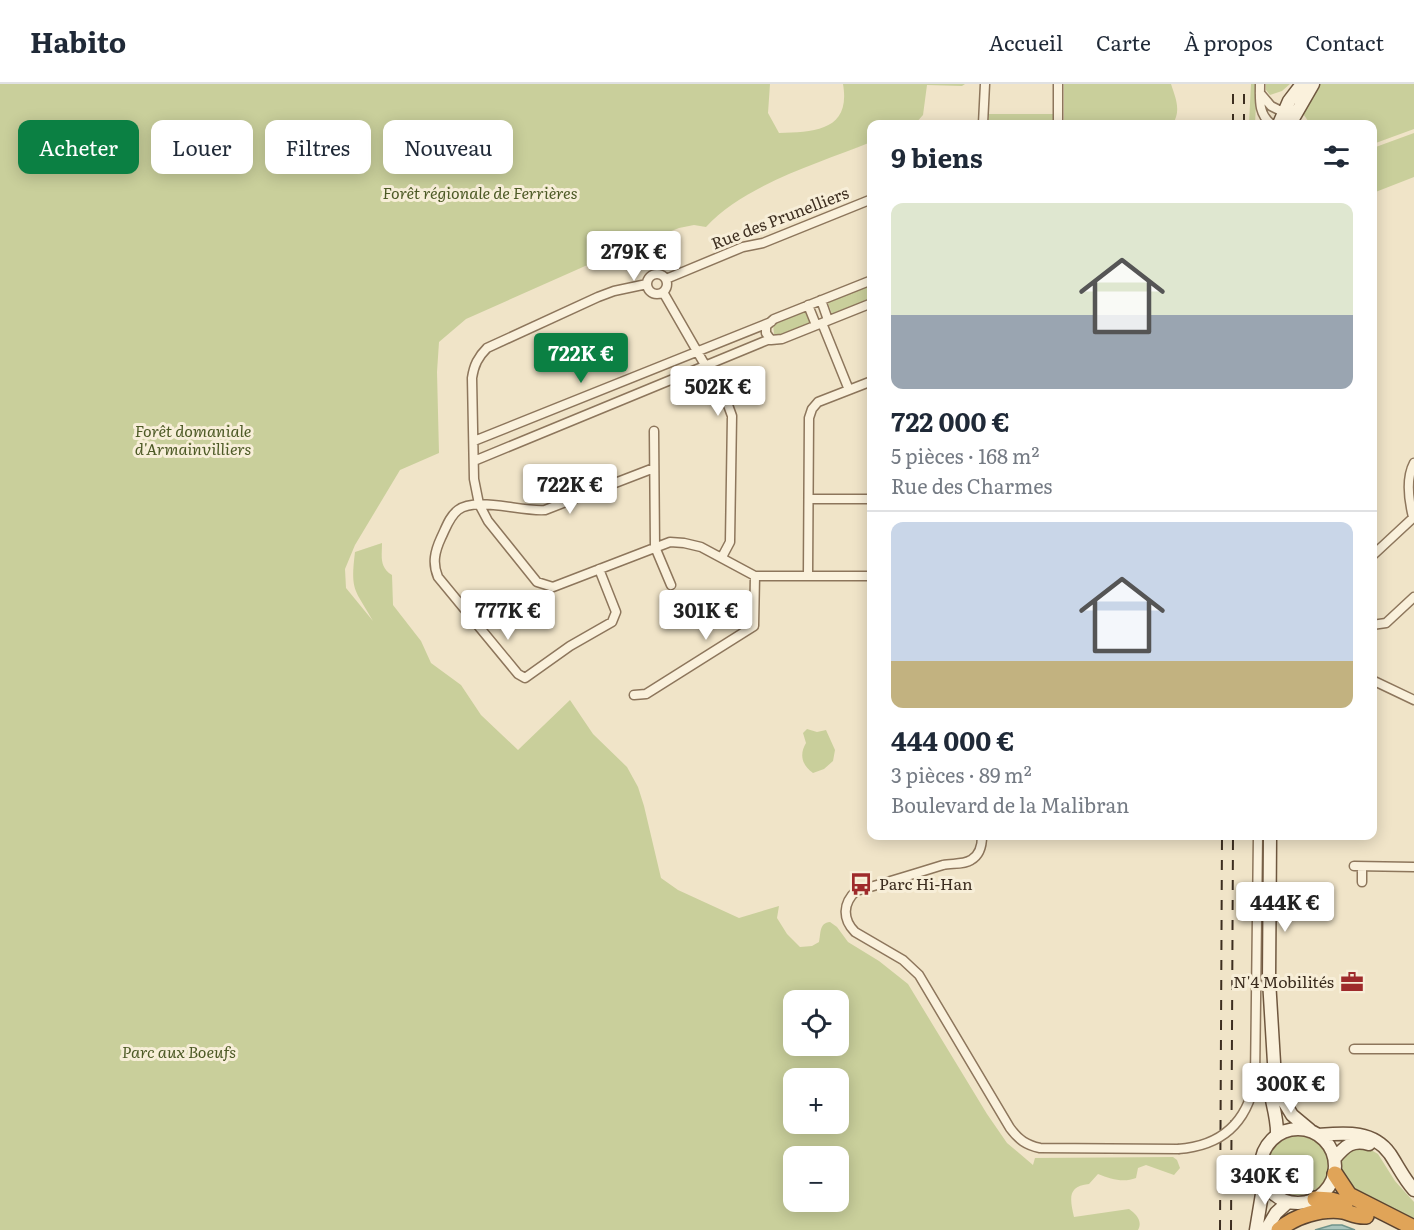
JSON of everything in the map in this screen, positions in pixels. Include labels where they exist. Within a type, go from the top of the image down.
[{"type":"highway","points":[[1335,1166],[1349,1195],[1414,1228]]},
{"type":"highway","points":[[1315,1199],[1337,1201],[1355,1208],[1394,1230]]},
{"type":"highway","points":[[1279,1230],[1292,1221],[1327,1210],[1359,1216],[1366,1215]]},
{"type":"main road","points":[[1284,118],[1302,84]]},
{"type":"main road","points":[[1292,120],[1312,84]]},
{"type":"main road","points":[[1270,840],[1269,980],[1277,1087],[1292,1115],[1329,1145],[1335,1166]]},
{"type":"main road","points":[[1272,1031],[1269,1092],[1277,1135]]},
{"type":"main road","points":[[1256,1230],[1264,1182],[1261,1169],[1262,1156],[1268,1144],[1277,1135],[1296,1128],[1315,1133],[1351,1133],[1374,1140],[1385,1149],[1414,1190]]},
{"type":"main road","points":[[1264,1182],[1272,1192],[1288,1202],[1302,1203],[1315,1199],[1328,1189],[1343,1149],[1352,1143],[1359,1142],[1371,1145],[1386,1158],[1414,1197]]},
{"type":"main road","points":[[1266,1230],[1275,1213],[1288,1202]]},
{"type":"street","points":[[983,120],[985,84]]},
{"type":"street","points":[[1058,84],[1058,120]]},
{"type":"street","points":[[1260,88],[1271,106],[1284,118]]},
{"type":"street","points":[[1260,88],[1260,107],[1267,120]]},
{"type":"street","name":"Rue des Prunelliers","points":[[666,279],[743,247],[763,243],[867,201]]},
{"type":"street","points":[[654,274],[661,274],[666,279],[663,292],[653,293],[649,289],[647,284],[649,278],[654,274]]},
{"type":"street","points":[[474,441],[867,281]]},
{"type":"street","points":[[647,284],[598,297],[487,348],[479,356],[472,378],[474,461],[478,504],[488,521],[537,582],[553,587],[670,542],[701,547],[755,576],[867,576]]},
{"type":"street","points":[[663,292],[698,351],[732,416],[730,542],[722,557]]},
{"type":"street","points":[[820,300],[822,323]]},
{"type":"street","points":[[808,305],[822,323],[849,390]]},
{"type":"street","points":[[474,461],[770,339],[782,339],[867,305]]},
{"type":"street","points":[[770,339],[765,329],[771,322]]},
{"type":"street","points":[[808,576],[809,418],[818,402],[867,383]]},
{"type":"street","points":[[654,431],[655,547],[671,585]]},
{"type":"street","points":[[1377,549],[1414,517],[1409,501],[1411,469],[1414,463]]},
{"type":"street","points":[[600,569],[616,617],[612,622],[570,646],[525,678],[520,677],[438,577],[435,571],[434,554],[450,518],[459,509],[478,504],[534,511],[544,510],[654,468]]},
{"type":"street","points":[[809,499],[867,499]]},
{"type":"street","points":[[634,695],[646,694],[754,626],[755,576]]},
{"type":"street","points":[[1377,624],[1386,623],[1414,597]]},
{"type":"street","points":[[1377,682],[1414,700]]},
{"type":"street","points":[[982,840],[978,854],[971,860],[947,864],[856,891],[849,897],[846,906],[849,926],[855,932],[903,960],[919,975],[1018,1139],[1029,1146],[1040,1148],[1178,1149],[1204,1144],[1228,1131],[1247,1108],[1251,1099],[1255,1080],[1258,840]]},
{"type":"street","points":[[1362,882],[1358,866],[1414,867]]},
{"type":"street","points":[[1367,1037],[1367,1048]]},
{"type":"street","points":[[1354,1049],[1414,1049]]},
{"type":"green space","points":[[0,84],[770,84],[768,113],[779,133],[818,129],[836,119],[842,111],[843,84],[965,84],[962,86],[927,85],[923,115],[919,120],[867,120],[867,144],[761,187],[722,212],[706,227],[694,225],[679,228],[610,255],[466,319],[439,342],[437,372],[439,453],[400,470],[355,545],[345,569],[346,588],[373,621],[355,590],[353,575],[355,552],[382,543],[383,565],[392,575],[393,605],[421,641],[431,663],[461,685],[481,715],[518,750],[570,700],[593,734],[627,767],[638,787],[661,878],[678,890],[739,918],[779,906],[777,918],[787,934],[800,947],[812,946],[819,942],[824,924],[830,922],[837,927],[848,942],[879,961],[908,984],[1007,1143],[1033,1165],[1035,1158],[1173,1157],[1177,1160],[1180,1168],[1174,1175],[1146,1165],[1138,1168],[1136,1178],[1131,1179],[1112,1179],[1098,1174],[1089,1184],[1077,1187],[1072,1194],[1074,1217],[1129,1209],[1136,1215],[1138,1230],[0,1230]]},
{"type":"green space","points":[[1064,84],[1171,84],[1177,104],[1175,120],[1064,120]]},
{"type":"green space","points":[[1251,84],[1257,84],[1255,120],[1249,120]]},
{"type":"green space","points":[[1266,84],[1290,84],[1282,91],[1270,95],[1266,90]]},
{"type":"green space","points":[[1320,84],[1414,84],[1414,129],[1377,143],[1377,120],[1307,120],[1302,112]]},
{"type":"green space","points":[[989,114],[1054,114],[1054,120],[988,120]]},
{"type":"green space","points":[[1414,133],[1414,177],[1377,191],[1377,147]]},
{"type":"green space","points":[[867,286],[867,300],[855,307],[836,312],[833,317],[827,300]]},
{"type":"green space","points":[[804,309],[812,325],[808,324],[786,335],[776,336],[774,334],[773,324],[780,319],[781,321],[804,312]]},
{"type":"green space","points":[[807,729],[817,732],[826,730],[835,750],[833,761],[824,769],[813,773],[806,767],[803,760],[806,743],[803,733]]},
{"type":"green space","points":[[1295,1136],[1314,1140],[1323,1149],[1329,1163],[1327,1175],[1321,1185],[1311,1192],[1300,1195],[1288,1193],[1277,1185],[1269,1171],[1273,1170],[1273,1159],[1269,1157],[1273,1149],[1282,1141]]},
{"type":"green space","points":[[1366,1147],[1378,1154],[1395,1181],[1414,1202],[1414,1221],[1358,1197],[1341,1175],[1342,1159],[1347,1151]]},
{"type":"water","points":[[1332,1225],[1342,1225],[1355,1230],[1315,1230]]},
{"type":"railway","points":[[1233,84],[1233,120]]},
{"type":"railway","points":[[1244,84],[1244,120]]},
{"type":"railway","points":[[1220,1230],[1222,840]]},
{"type":"railway","points":[[1231,1230],[1233,840]]},
{"type":"place","name":"Parc Hi-Han","points":[[861,884]]},
{"type":"place","name":"N'4 Mobilités","points":[[1352,982]]},
{"type":"park label","name":"Forêt régionale de Ferrières","points":[[480,193]]},
{"type":"park label","name":"Forêt domaniale d'Armainvilliers","points":[[193,440]]},
{"type":"park label","name":"Parc aux Boeufs","points":[[179,1052]]}]
